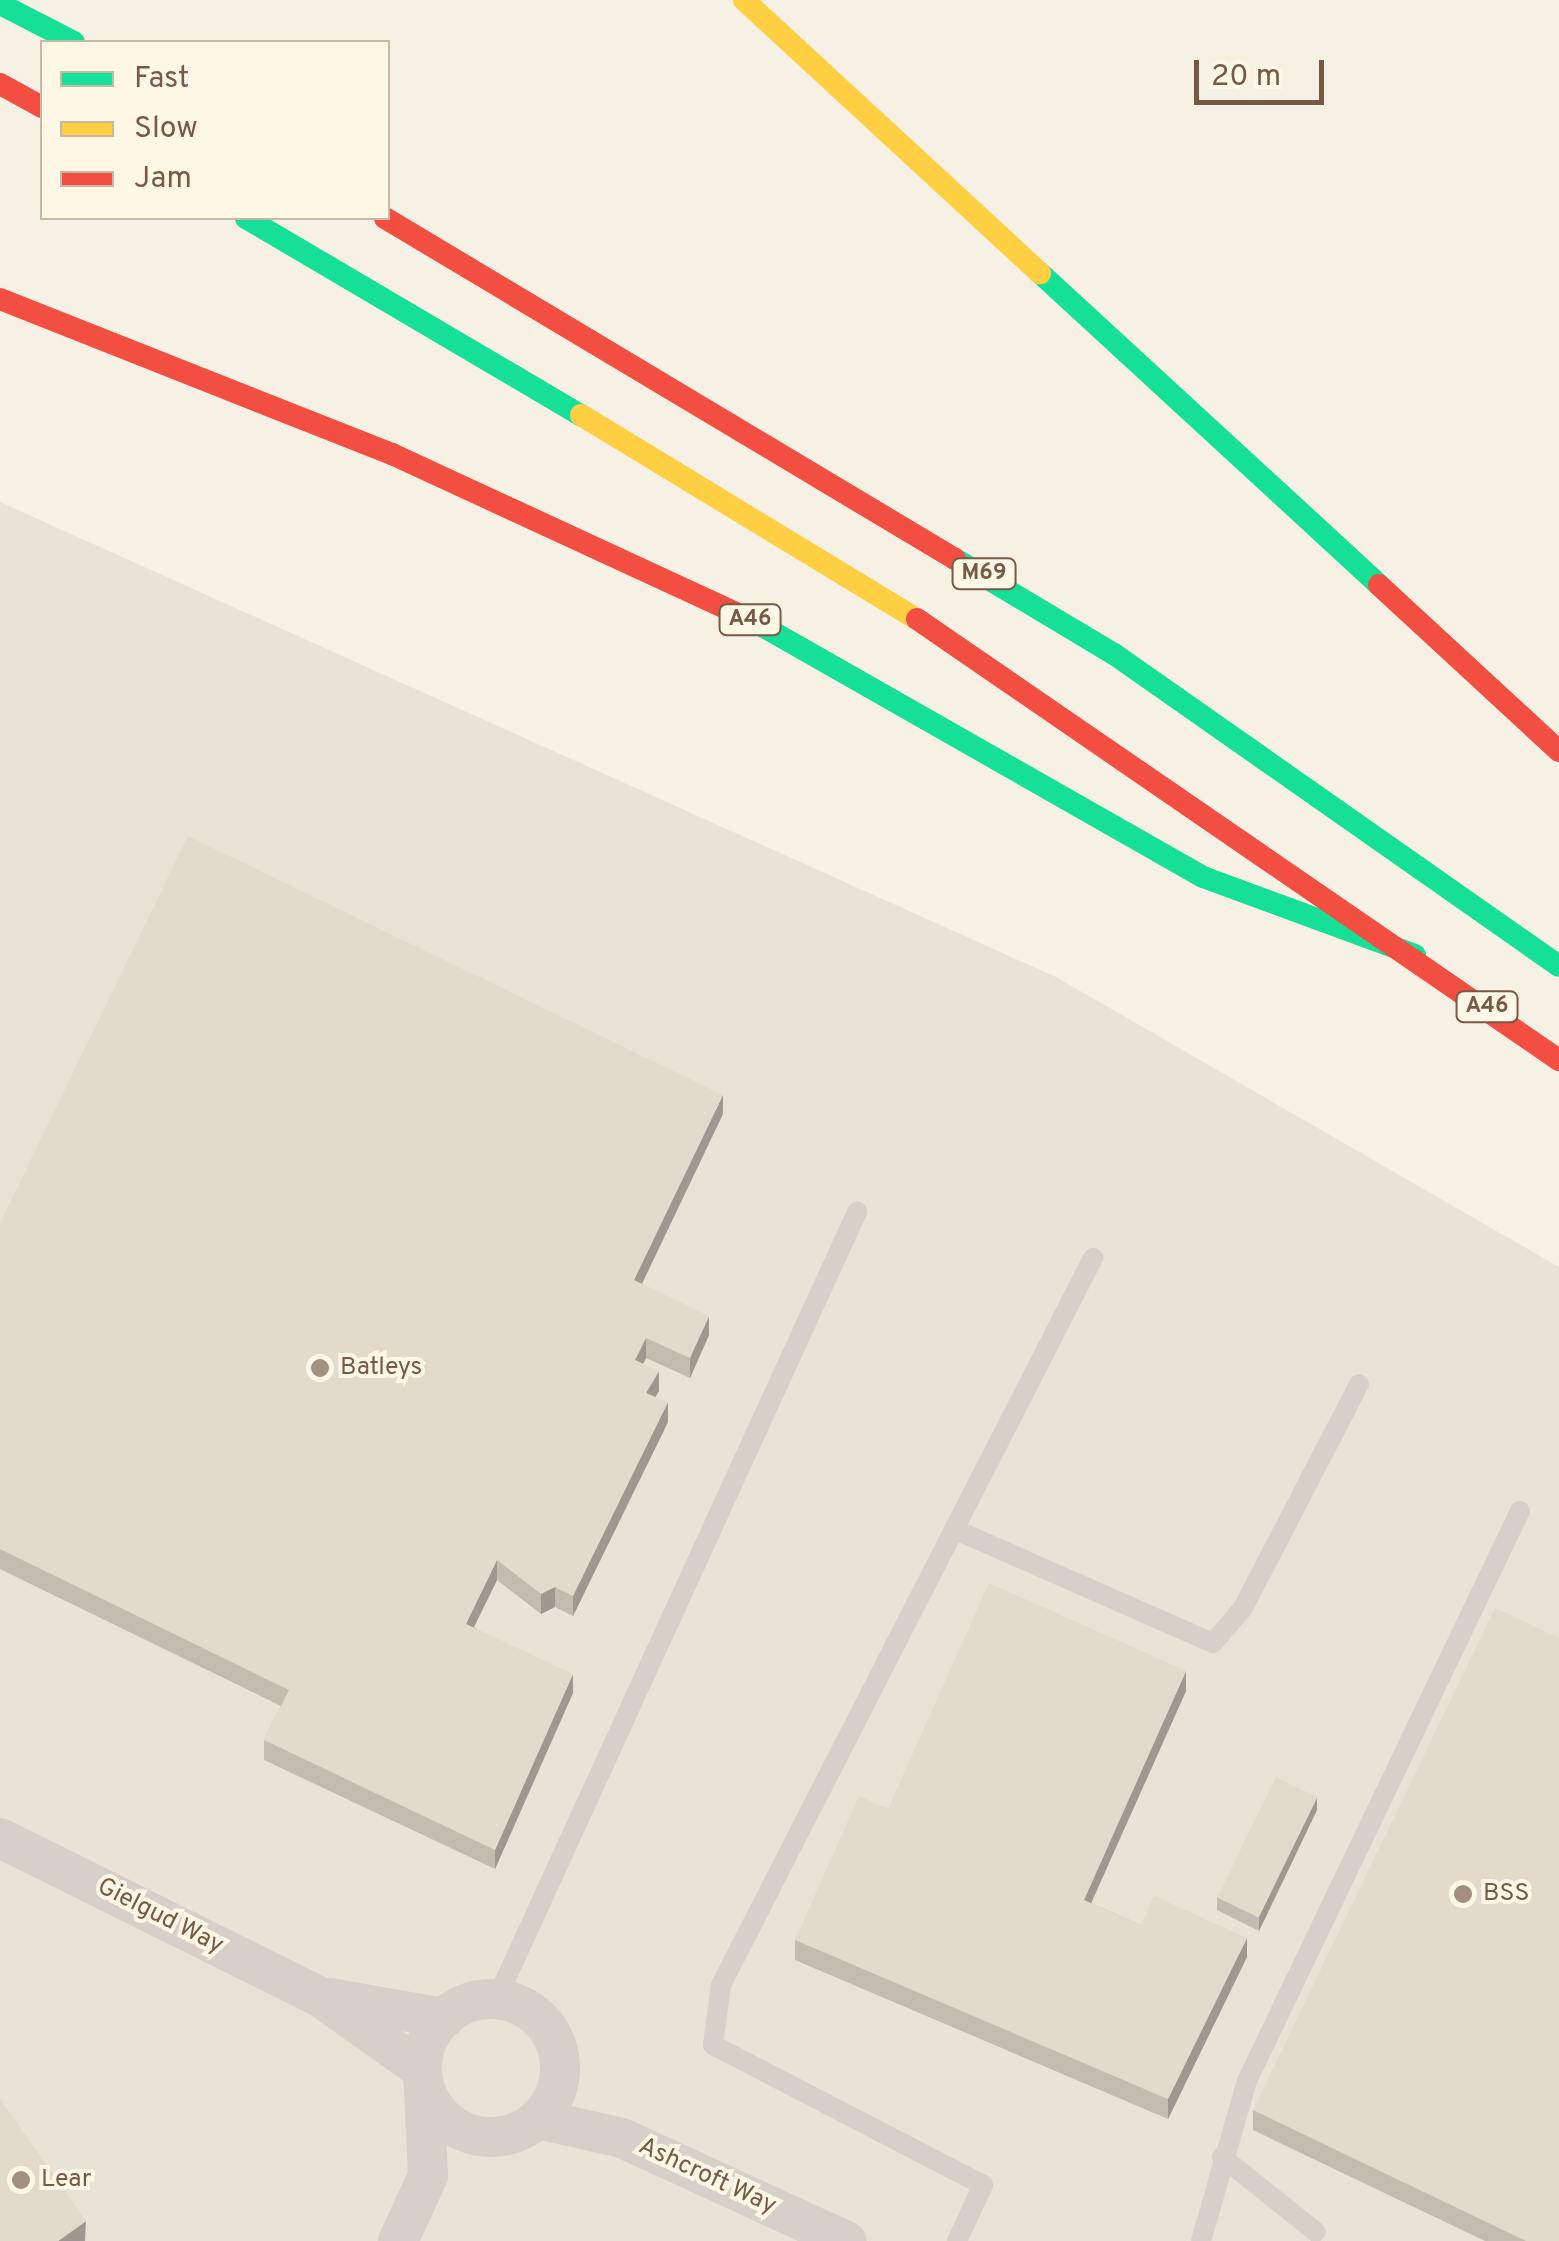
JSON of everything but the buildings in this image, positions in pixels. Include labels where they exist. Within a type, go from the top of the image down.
[{"type":"highway","points":[[744,0],[1559,751]]},
{"type":"highway","points":[[0,4],[70,40]]},
{"type":"highway","points":[[0,84],[40,106]]},
{"type":"highway","points":[[249,220],[850,573],[1415,955]]},
{"type":"highway","name":"M69","points":[[388,220],[1114,654],[1559,966]]},
{"type":"highway","name":"A46","points":[[0,299],[392,454],[780,634],[1060,786],[1203,877],[1415,955],[1559,1060]]},
{"type":"street","name":"Gielgud Way","points":[[0,1838],[320,1997],[422,2078]]},
{"type":"street","name":"Gielgud Way","points":[[320,1997],[444,2018]]},
{"type":"street","points":[[398,2241],[428,2176],[422,2078],[444,2018],[497,1998]]},
{"type":"street","name":"Ashcroft Way","points":[[497,1998],[542,2020],[560,2074],[622,2138]]},
{"type":"street","points":[[428,2176],[487,2137],[538,2119],[560,2074]]},
{"type":"street","points":[[422,2078],[444,2117],[487,2137]]},
{"type":"street","name":"Ashcroft Way","points":[[538,2119],[622,2138],[846,2241]]},
{"type":"lane","points":[[497,1998],[858,1212]]},
{"type":"lane","points":[[958,2241],[983,2185],[713,2045],[721,1986],[1093,1258]]},
{"type":"lane","points":[[954,1528],[1213,1642],[1243,1608],[1360,1384]]},
{"type":"lane","points":[[1201,2241],[1222,2157],[1247,2081],[1520,1511]]},
{"type":"lane","points":[[1222,2157],[1316,2232]]},
{"type":"shaded area","points":[[0,502],[1056,977],[1559,1267],[1559,2241],[0,2241]]},
{"type":"traffic: fast","points":[[0,4],[70,40]]},
{"type":"traffic: fast","points":[[249,220],[581,415]]},
{"type":"traffic: fast","points":[[1040,273],[1379,585]]},
{"type":"traffic: fast","points":[[955,559],[1114,654],[1559,966]]},
{"type":"traffic: fast","points":[[757,623],[1203,877],[1415,955]]},
{"type":"traffic: slow","points":[[744,0],[1040,273]]},
{"type":"traffic: slow","points":[[581,415],[917,619]]},
{"type":"traffic: jam","points":[[0,84],[40,106]]},
{"type":"traffic: jam","points":[[388,220],[955,559]]},
{"type":"traffic: jam","points":[[0,299],[392,454],[757,623]]},
{"type":"traffic: jam","points":[[1379,585],[1559,751]]},
{"type":"traffic: jam","points":[[917,619],[1559,1060]]},
{"type":"place","name":"Batleys","points":[[320,1368]]},
{"type":"place","name":"BSS","points":[[1463,1894]]},
{"type":"place","name":"Lear","points":[[21,2180]]}]
